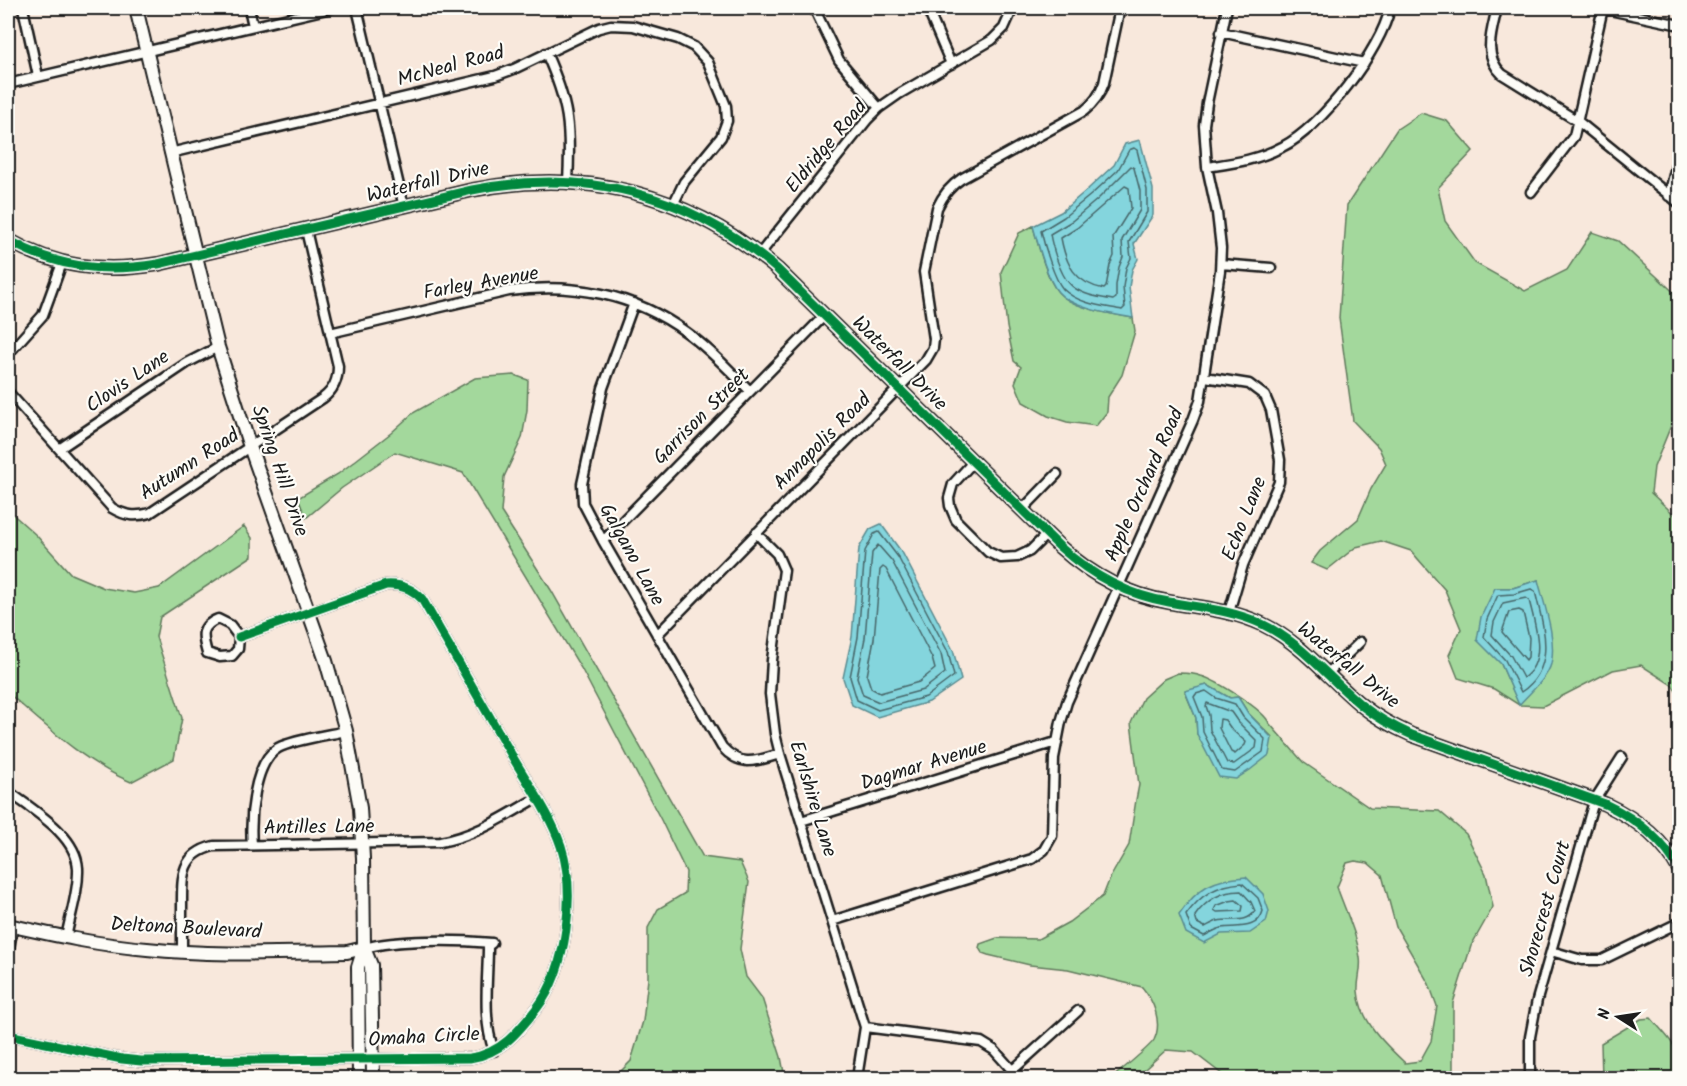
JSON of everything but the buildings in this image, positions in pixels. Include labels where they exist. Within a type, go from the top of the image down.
[{"type":"street","points":[[23,8],[38,76]]},
{"type":"street","name":"Spring Hill Drive","points":[[136,8],[218,347],[250,447],[332,679],[346,731],[354,772],[363,844],[364,948],[358,967],[359,1078]]},
{"type":"street","points":[[249,8],[253,26]]},
{"type":"street","points":[[8,84],[331,8]]},
{"type":"street","points":[[357,8],[404,207]]},
{"type":"street","points":[[814,8],[839,60],[879,108]]},
{"type":"street","points":[[927,8],[951,64]]},
{"type":"street","name":"Eldridge Road","points":[[759,255],[879,108],[998,34],[1009,20],[1013,8]]},
{"type":"street","name":"Annapolis Road","points":[[657,635],[926,360],[933,348],[933,333],[924,272],[941,199],[946,191],[961,179],[1091,105],[1101,91],[1104,82],[1120,8]]},
{"type":"street","name":"Apple Orchard Road","points":[[832,921],[1032,859],[1049,844],[1052,836],[1056,742],[1067,702],[1193,420],[1205,377],[1221,264],[1220,231],[1207,167],[1204,136],[1207,103],[1227,8]]},
{"type":"street","points":[[1207,167],[1258,158],[1297,139],[1321,118],[1364,63],[1377,43],[1390,8]]},
{"type":"street","points":[[1497,8],[1489,49],[1492,63],[1497,69],[1579,122],[1680,204]]},
{"type":"street","points":[[1531,192],[1569,145],[1579,122],[1602,8],[1680,25]]},
{"type":"street","name":"McNeal Road","points":[[170,153],[495,75],[599,28],[623,25],[686,42],[708,62],[724,100],[727,121],[721,137],[684,182],[674,205]]},
{"type":"street","points":[[1221,32],[1364,63]]},
{"type":"street","points":[[546,53],[560,85],[569,122],[568,182]]},
{"type":"street","points":[[1669,196],[1680,149]]},
{"type":"street","name":"Waterfall Drive","points":[[8,240],[42,257],[62,263],[83,267],[122,269],[195,256],[494,186],[528,182],[568,182],[627,190],[674,205],[720,228],[759,255],[1086,569],[1118,587],[1149,598],[1229,612],[1278,633],[1302,650],[1361,705],[1395,727],[1620,811],[1646,828],[1667,851],[1680,871]]},
{"type":"street","points":[[306,230],[330,333]]},
{"type":"street","points":[[8,354],[43,315],[62,263]]},
{"type":"street","points":[[1221,264],[1271,268]]},
{"type":"street","name":"Farley Avenue","points":[[330,333],[497,293],[529,288],[572,288],[593,291],[634,303],[669,321],[705,347],[750,391]]},
{"type":"street","name":"Galgano Lane","points":[[634,303],[603,388],[582,484],[583,503],[586,512],[722,747],[728,754],[739,760],[751,761],[780,753]]},
{"type":"street","name":"Garrison Street","points":[[603,541],[824,316]]},
{"type":"street","name":"Autumn Road","points":[[8,392],[112,508],[134,516],[150,513],[323,398],[336,382],[338,366],[330,333]]},
{"type":"street","name":"Clovis Lane","points":[[59,449],[187,363],[218,347]]},
{"type":"street","name":"Echo Lane","points":[[1205,377],[1249,384],[1265,396],[1271,410],[1280,460],[1280,482],[1243,565],[1229,612]]},
{"type":"street","points":[[973,462],[953,484],[949,498],[950,506],[956,520],[988,552],[1001,558],[1017,558],[1030,551],[1047,534]]},
{"type":"street","points":[[1022,510],[1057,474]]},
{"type":"street","name":"Earlshire Lane","points":[[756,533],[777,554],[784,570],[772,660],[770,694],[773,724],[865,1027],[857,1078]]},
{"type":"street","name":"Omaha Circle","points":[[8,1035],[141,1062],[470,1058],[494,1051],[505,1044],[540,1003],[555,975],[563,941],[568,882],[566,864],[556,834],[537,798],[422,599],[417,593],[402,585],[386,585],[239,638]]},
{"type":"street","name":"Omaha Circle","points":[[218,619],[230,626],[239,638],[238,649],[232,656],[220,657],[207,653],[204,632],[208,623],[218,619]]},
{"type":"street","points":[[1328,673],[1360,642]]},
{"type":"street","points":[[252,845],[250,828],[255,793],[263,767],[271,753],[285,745],[346,731]]},
{"type":"street","name":"Dagmar Avenue","points":[[801,821],[1056,742]]},
{"type":"street","name":"Shorecrest Court","points":[[1530,1078],[1532,1017],[1594,801],[1622,757]]},
{"type":"street","points":[[8,791],[61,833],[74,851],[78,877],[66,938]]},
{"type":"street","name":"Antilles Lane","points":[[182,952],[182,878],[188,861],[199,851],[206,848],[252,845],[426,843],[453,840],[484,829],[537,798]]},
{"type":"street","points":[[1551,951],[1582,960],[1602,960],[1680,922]]},
{"type":"street","points":[[8,954],[10,925]]},
{"type":"street","name":"Deltona Boulevard","points":[[10,925],[115,946],[182,952],[347,952],[364,948]]},
{"type":"street","points":[[364,948],[378,944],[461,941],[492,943],[488,946],[488,1011],[489,1038],[494,1051]]},
{"type":"street","name":"Spring Hill Drive","points":[[364,948],[371,965],[373,1078]]},
{"type":"street","points":[[1004,1078],[1078,1011]]},
{"type":"street","points":[[865,1027],[981,1042],[994,1050],[1012,1070]]},
{"type":"green space","points":[[1421,113],[1447,121],[1473,151],[1438,188],[1445,221],[1475,263],[1525,291],[1567,270],[1592,232],[1618,241],[1679,297],[1679,406],[1654,467],[1651,493],[1679,519],[1679,695],[1672,685],[1641,665],[1613,670],[1543,706],[1519,705],[1494,689],[1458,678],[1449,655],[1461,629],[1445,590],[1411,551],[1381,541],[1356,547],[1327,570],[1311,563],[1320,551],[1358,519],[1371,489],[1386,464],[1379,448],[1353,421],[1339,318],[1347,205],[1397,129]],"holes":[[[1538,580],[1519,704],[1501,664],[1495,588],[1513,588]]]},
{"type":"green space","points":[[1033,226],[1046,270],[1054,286],[1064,298],[1083,307],[1133,318],[1135,331],[1122,375],[1108,397],[1107,412],[1096,426],[1067,422],[1048,416],[1023,402],[1015,383],[1021,367],[1014,361],[1007,327],[1001,272],[1019,233]]},
{"type":"green space","points":[[514,375],[528,380],[527,410],[522,438],[504,477],[501,512],[551,590],[703,857],[740,862],[749,882],[740,949],[746,977],[762,998],[781,1057],[785,1078],[614,1078],[631,1061],[643,1021],[648,979],[648,928],[658,909],[685,893],[686,872],[581,668],[463,473],[395,452],[342,488],[306,518],[298,498],[338,474],[413,413],[475,378]]},
{"type":"green space","points":[[8,510],[36,535],[71,574],[104,588],[134,593],[159,588],[244,526],[252,538],[252,556],[160,617],[156,637],[182,718],[174,759],[131,782],[82,754],[51,731],[8,693]]},
{"type":"green space","points":[[1178,673],[1192,674],[1228,689],[1265,717],[1303,762],[1370,808],[1439,811],[1466,834],[1486,874],[1493,907],[1471,946],[1453,1003],[1453,1078],[1227,1078],[1193,1052],[1166,1050],[1135,1078],[1112,1078],[1147,1048],[1157,1033],[1156,1012],[1142,987],[1068,969],[1030,965],[982,953],[979,948],[980,944],[997,938],[1038,939],[1069,922],[1103,896],[1110,878],[1129,845],[1139,785],[1131,723],[1143,698],[1164,679]],"holes":[[[1207,685],[1230,698],[1238,697],[1248,713],[1272,737],[1197,734],[1196,718],[1185,692]],[[1355,861],[1368,863],[1382,875],[1396,927],[1429,984],[1437,1006],[1431,1041],[1420,1061],[1405,1063],[1382,1040],[1363,1012],[1358,987],[1360,962],[1358,949],[1354,931],[1337,887],[1347,863]]]},
{"type":"green space","points":[[1651,1018],[1676,1051],[1679,1078],[1602,1078],[1601,1043],[1641,1019]]},
{"type":"water","points":[[1140,140],[1153,189],[1153,215],[1134,244],[1138,259],[1132,270],[1129,287],[1133,318],[1083,307],[1064,298],[1054,286],[1047,270],[1033,226],[1061,212],[1114,165],[1125,144]]},
{"type":"water","points":[[881,524],[903,554],[953,650],[961,680],[929,702],[877,717],[852,705],[843,678],[852,637],[859,548],[870,529]]},
{"type":"water","points":[[1538,580],[1551,633],[1551,664],[1542,680],[1519,705],[1501,664],[1477,640],[1481,617],[1495,588],[1513,588]]},
{"type":"water","points":[[1207,685],[1230,698],[1238,697],[1248,713],[1272,738],[1269,755],[1236,779],[1219,777],[1197,734],[1196,718],[1185,691]]},
{"type":"water","points":[[1246,877],[1263,894],[1269,911],[1266,922],[1250,933],[1221,934],[1204,943],[1186,933],[1179,915],[1200,891],[1224,880]]},
{"type":"cycle path","points":[[8,240],[44,257],[81,266],[138,267],[472,190],[514,184],[555,182],[595,185],[634,193],[672,205],[708,222],[743,243],[777,269],[1060,547],[1097,575],[1124,589],[1154,599],[1228,612],[1262,624],[1290,641],[1361,705],[1385,722],[1412,735],[1617,810],[1648,831],[1666,849],[1680,871]]},
{"type":"cycle path","points":[[8,1035],[141,1061],[470,1058],[491,1052],[508,1040],[530,1017],[547,992],[556,973],[566,930],[568,885],[561,846],[546,813],[422,599],[406,588],[386,585],[239,637]]}]
